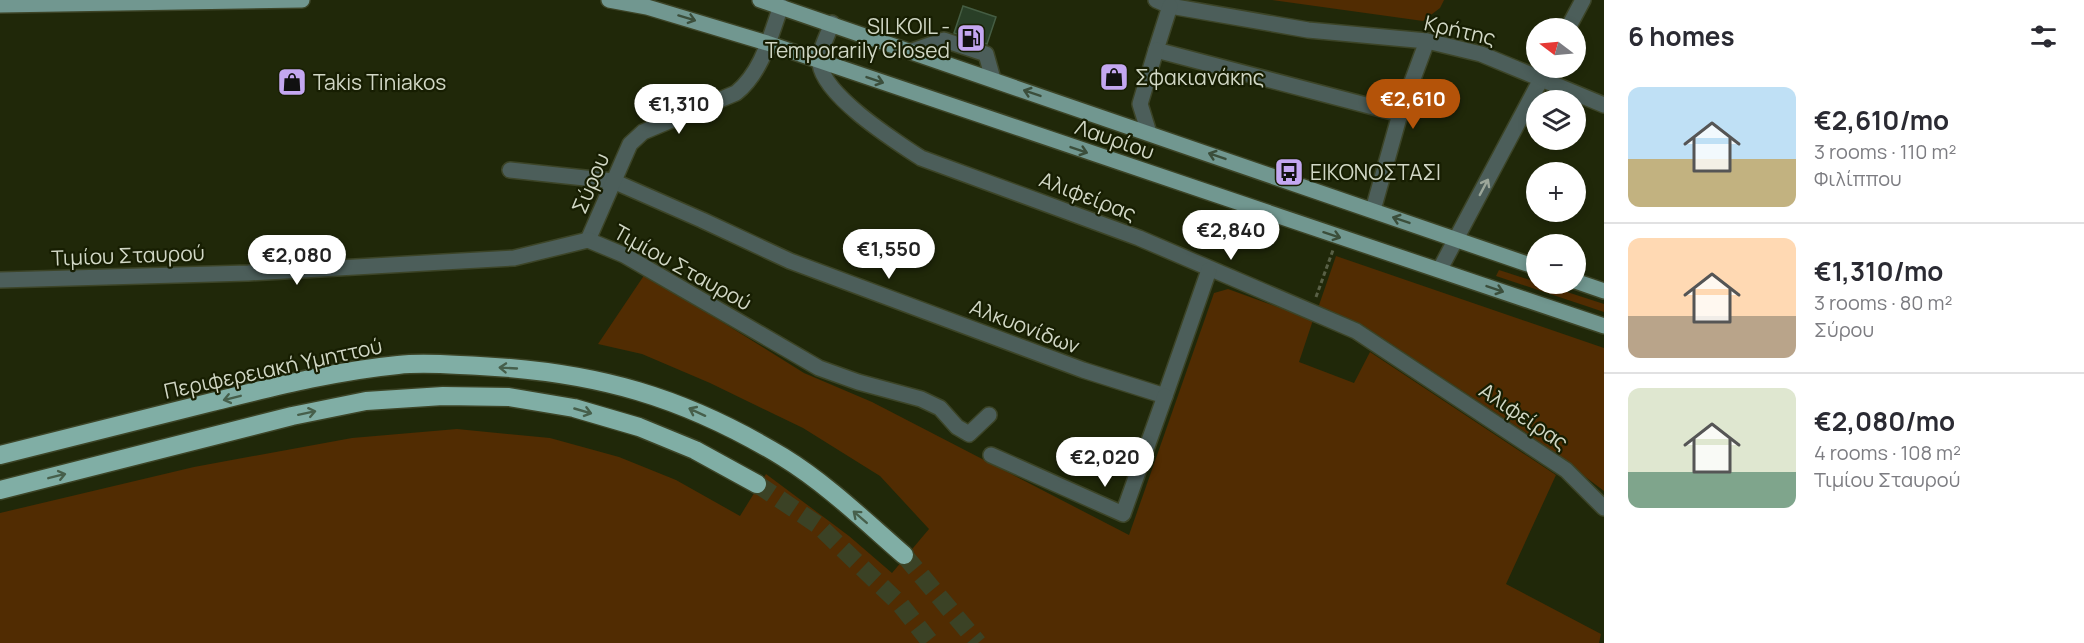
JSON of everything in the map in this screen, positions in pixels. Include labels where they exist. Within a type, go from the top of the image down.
[{"type":"highway","name":"Περιφερειακή Υμηττού","points":[[0,455],[270,388],[341,374],[399,365],[523,368],[593,378],[659,396],[723,425],[785,458],[841,500],[904,555]]},
{"type":"highway","points":[[0,490],[292,416],[366,401],[443,396],[509,397],[574,408],[639,427],[686,446],[757,484]]},
{"type":"main road","points":[[0,5],[303,0]]},
{"type":"main road","name":"Λαυρίου","points":[[609,0],[647,7],[767,43],[1604,326]]},
{"type":"main road","name":"Λαυρίου","points":[[760,0],[1526,264]]},
{"type":"main road","points":[[1586,285],[1604,291]]},
{"type":"street","points":[[1573,18],[1583,0]]},
{"type":"street","points":[[1149,133],[1140,104],[1156,50],[1163,3]]},
{"type":"street","name":"Κρήτης","points":[[1163,3],[1308,30],[1427,41],[1526,67]]},
{"type":"street","name":"Σύρου","points":[[588,240],[630,144],[643,132],[736,93],[752,78],[781,6]]},
{"type":"street","points":[[819,61],[831,23]]},
{"type":"street","points":[[912,51],[944,40],[986,54],[993,79]]},
{"type":"street","points":[[1373,210],[1400,114],[1427,41]]},
{"type":"street","points":[[1156,50],[1400,114]]},
{"type":"street","name":"Αλιφείρας","points":[[819,61],[825,79],[847,102],[892,139],[921,158],[1106,226],[1311,311],[1373,341],[1566,470],[1604,508]]},
{"type":"street","points":[[1440,269],[1541,78]]},
{"type":"street","name":"Κρήτης","points":[[1555,78],[1604,105]]},
{"type":"street","name":"Αλκυονίδων","points":[[510,170],[613,181],[702,219],[790,261],[1083,370],[1165,396]]},
{"type":"street","name":"Τιμίου Σταυρού","points":[[0,280],[248,273],[514,258],[588,240],[624,255],[819,368],[858,382],[921,399],[940,408],[957,427],[969,434],[989,415]]},
{"type":"street","points":[[991,455],[1123,514],[1209,270]]},
{"type":"path","points":[[1311,311],[1338,237]]},
{"type":"shaded area","points":[[1272,0],[1444,0],[1440,8],[1423,21]]},
{"type":"shaded area","points":[[1336,256],[1604,348],[1604,491],[1531,436],[1361,324],[1318,308]]},
{"type":"shaded area","points":[[1499,270],[1526,279],[1526,286],[1496,276]]},
{"type":"shaded area","points":[[645,274],[804,373],[872,402],[1129,535],[1214,293],[1228,289],[1313,320],[1299,362],[1354,383],[1370,352],[1556,475],[1506,584],[1601,634],[1599,643],[0,643],[0,513],[194,467],[352,438],[457,429],[550,438],[619,457],[676,480],[740,516],[766,474],[849,536],[892,573],[929,529],[880,476],[803,428],[710,383],[642,354],[598,344]]},
{"type":"shaded area","points":[[1550,294],[1573,294],[1604,304],[1604,312]]},
{"type":"building","points":[[963,6],[996,17],[987,44],[954,33]]},
{"type":"tunnel","points":[[757,484],[818,525],[900,604],[931,643]]},
{"type":"tunnel","points":[[904,555],[978,643]]},
{"type":"place","name":"SILKOIL - Temporarily Closed","points":[[971,38]]},
{"type":"place","name":"Σφακιανάκης","points":[[1114,77]]},
{"type":"place","name":"Takis Tiniakos","points":[[292,82]]},
{"type":"place","name":"ΕΙΚΟΝΟΣΤΑΣΙ","points":[[1289,172]]}]
